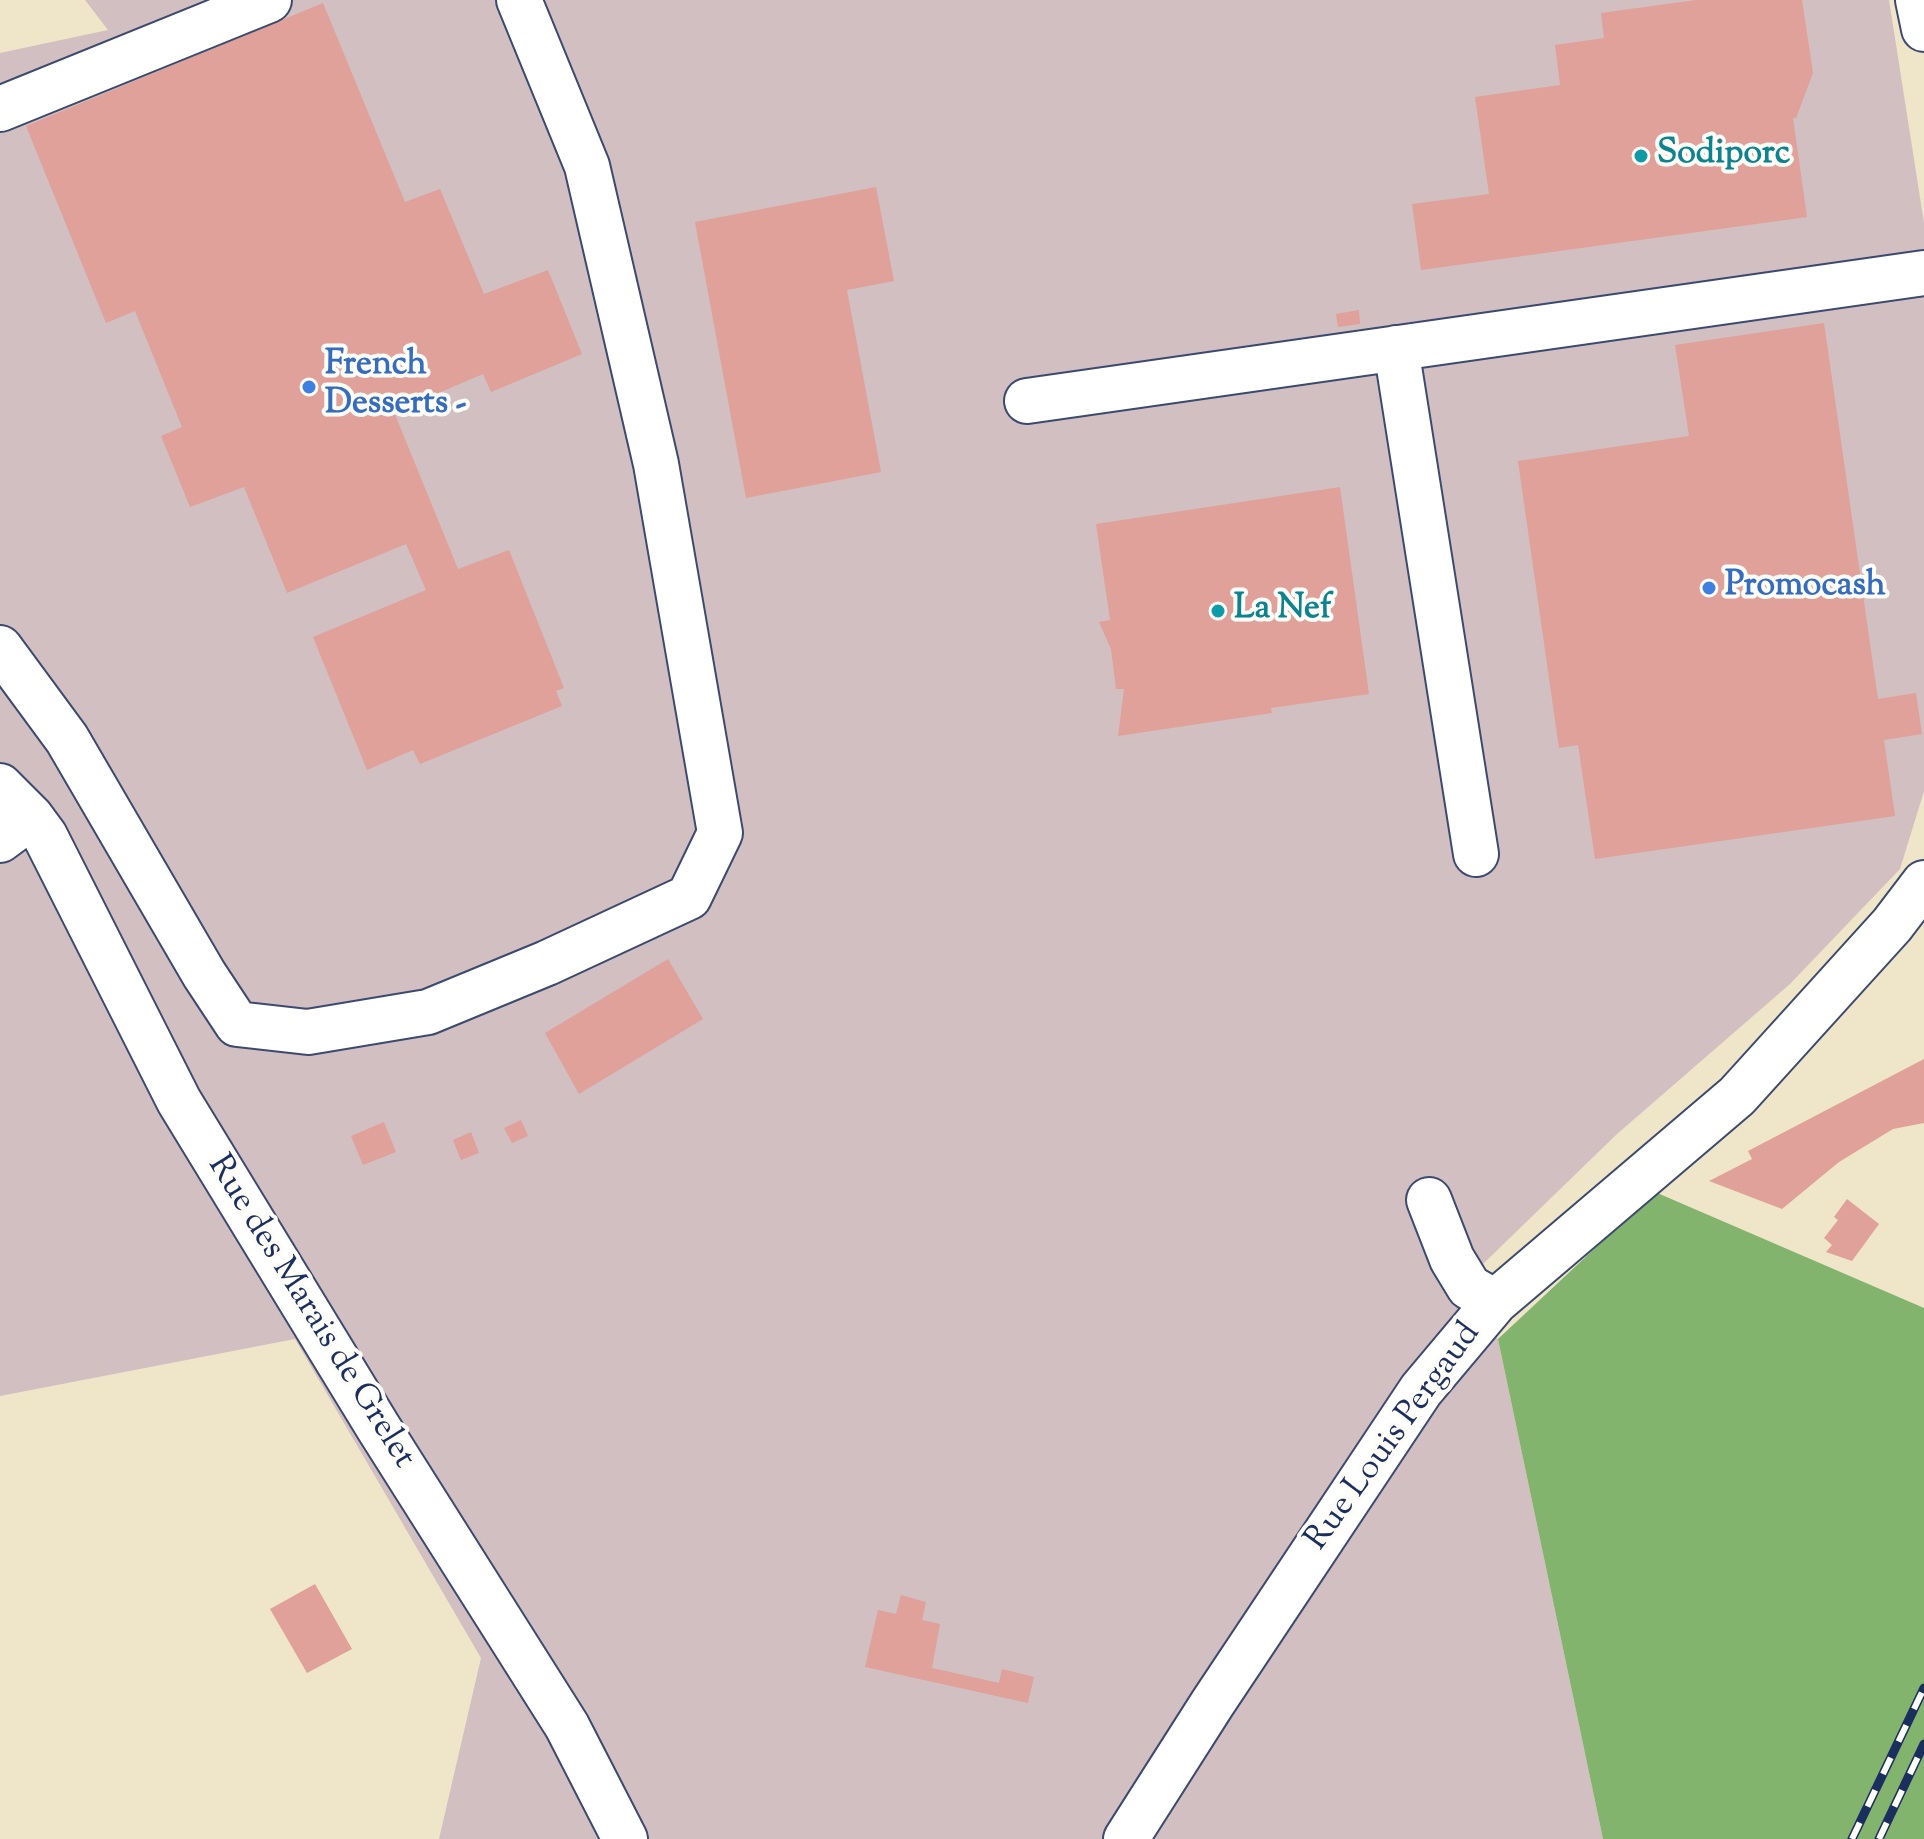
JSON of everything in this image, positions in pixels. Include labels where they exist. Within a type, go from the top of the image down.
[{"type":"street","points":[[0,109],[269,0]]},
{"type":"street","points":[[0,648],[67,739],[204,974],[237,1024],[308,1032],[428,1012],[547,963],[689,897],[720,833],[656,464],[587,166],[519,0]]},
{"type":"street","points":[[1918,0],[1924,29]]},
{"type":"street","points":[[1027,401],[1924,273]]},
{"type":"street","points":[[1396,348],[1476,854]]},
{"type":"street","name":"Rue des Marais de Grelet","points":[[0,786],[16,829],[45,836],[179,1101],[378,1427],[567,1726],[625,1839]]},
{"type":"street","name":"Rue Louis Pergaud","points":[[1126,1839],[1421,1390],[1495,1302],[1737,1096],[1892,925],[1924,883]]},
{"type":"street","points":[[1429,1200],[1452,1259],[1469,1287],[1495,1302]]},
{"type":"shaded area","points":[[85,0],[1889,0],[1924,223],[1924,791],[1900,869],[1790,984],[1617,1134],[1452,1294],[1498,1339],[1603,1839],[439,1839],[481,1658],[295,1339],[0,1396],[0,53],[108,30]]},
{"type":"green space","points":[[1655,1192],[1924,1308],[1924,1839],[1603,1839],[1498,1339]]},
{"type":"building","name":"Sodiporc","points":[[1696,0],[1802,0],[1813,73],[1796,118],[1793,118],[1807,217],[1421,270],[1412,204],[1489,194],[1475,97],[1560,85],[1555,45],[1604,38],[1601,13]]},
{"type":"building","name":"French Desserts -","points":[[323,3],[405,202],[440,189],[484,294],[548,270],[582,354],[491,392],[483,374],[394,412],[458,569],[509,550],[564,688],[556,691],[562,706],[420,764],[413,750],[367,770],[313,637],[426,590],[406,544],[287,593],[244,487],[190,507],[161,436],[182,427],[135,311],[106,323],[26,126]]},
{"type":"building","points":[[876,187],[894,281],[847,290],[881,472],[746,498],[695,222]]},
{"type":"building","points":[[1359,310],[1360,324],[1338,327],[1336,314]]},
{"type":"building","name":"Promocash","points":[[1824,323],[1878,699],[1916,693],[1922,734],[1884,740],[1895,816],[1595,859],[1578,745],[1559,748],[1518,461],[1689,436],[1675,345]]},
{"type":"building","name":"La Nef","points":[[1340,487],[1369,694],[1271,708],[1272,713],[1118,736],[1124,689],[1116,689],[1111,649],[1099,622],[1110,620],[1096,524]]},
{"type":"building","points":[[668,959],[703,1019],[579,1094],[545,1033]]},
{"type":"building","points":[[1924,1059],[1924,1123],[1893,1129],[1839,1162],[1782,1209],[1709,1181],[1752,1159],[1748,1151]]},
{"type":"building","points":[[521,1120],[528,1136],[512,1143],[504,1128]]},
{"type":"building","points":[[384,1122],[396,1152],[363,1165],[351,1136]]},
{"type":"building","points":[[471,1132],[479,1153],[461,1160],[453,1140]]},
{"type":"building","points":[[1847,1199],[1879,1224],[1852,1261],[1826,1252],[1832,1245],[1824,1238],[1838,1220],[1834,1217]]},
{"type":"building","points":[[315,1584],[352,1649],[307,1673],[270,1609]]},
{"type":"building","points":[[901,1595],[926,1602],[922,1620],[940,1624],[932,1668],[999,1683],[1002,1669],[1034,1677],[1028,1703],[865,1667],[878,1610],[896,1614]]},
{"type":"railway","points":[[1852,1839],[1924,1688]]},
{"type":"railway","points":[[1879,1839],[1924,1744]]},
{"type":"place","name":"Sodiporc","points":[[1641,156]]},
{"type":"place","name":"French Desserts -","points":[[309,387]]},
{"type":"place","name":"Promocash","points":[[1709,588]]},
{"type":"place","name":"La Nef","points":[[1218,611]]}]
